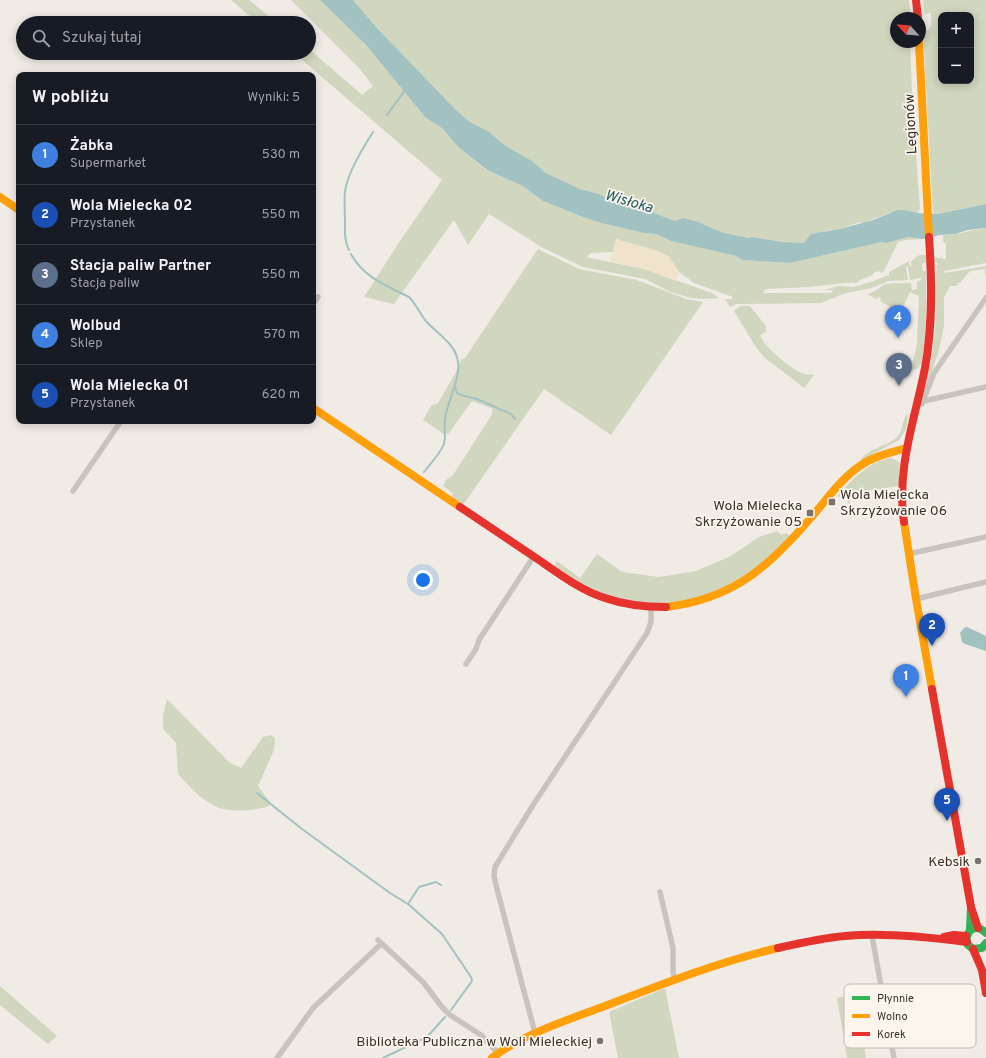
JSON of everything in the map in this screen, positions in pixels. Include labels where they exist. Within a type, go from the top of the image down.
[{"type":"street","points":[[916,0],[917,12]]},
{"type":"street","name":"Legionów","points":[[919,48],[931,270],[931,317],[925,367],[906,448],[902,492],[903,514],[916,599],[971,906],[975,916],[970,934]]},
{"type":"street","points":[[0,197],[16,208]]},
{"type":"street","points":[[924,401],[934,373],[986,298]]},
{"type":"street","points":[[916,405],[919,405],[924,401],[986,387]]},
{"type":"street","points":[[316,410],[562,576],[597,595],[631,606],[651,609],[698,603],[726,592],[751,577],[774,557],[801,529],[852,472],[866,462],[877,457],[906,448]]},
{"type":"street","points":[[73,491],[119,424]]},
{"type":"street","points":[[908,554],[986,537]]},
{"type":"street","points":[[466,664],[476,649],[479,640],[534,556]]},
{"type":"street","points":[[916,599],[986,582]]},
{"type":"street","points":[[535,1033],[497,889],[494,876],[495,867],[533,805],[647,633],[651,622],[651,609]]},
{"type":"street","points":[[660,892],[673,948],[673,972],[675,980]]},
{"type":"street","points":[[277,1058],[313,1008],[380,942],[423,982],[450,1015],[481,1035],[495,1056],[535,1033],[675,980],[729,961],[798,943],[845,936],[942,938],[954,935],[970,934],[983,930],[986,933]]},
{"type":"street","points":[[970,934],[969,946],[974,949],[982,970],[986,993]]},
{"type":"street","points":[[872,936],[881,984]]},
{"type":"street","points":[[974,949],[979,949],[985,944]]},
{"type":"street","points":[[982,970],[985,944]]},
{"type":"street","points":[[892,1048],[894,1058]]},
{"type":"green space","points":[[231,0],[249,0],[268,16],[250,16]]},
{"type":"green space","points":[[291,0],[320,0],[366,45],[425,117],[443,129],[458,147],[486,170],[523,185],[543,201],[583,217],[601,223],[644,233],[656,234],[671,241],[736,256],[742,260],[790,263],[906,237],[923,239],[898,242],[884,271],[881,273],[878,271],[873,273],[873,275],[860,280],[857,283],[765,289],[763,293],[831,293],[833,290],[824,290],[839,286],[853,287],[871,282],[889,275],[889,272],[909,261],[909,265],[913,267],[911,261],[917,256],[929,255],[946,259],[946,244],[943,241],[943,235],[986,228],[986,263],[944,271],[945,273],[986,266],[986,275],[985,269],[970,271],[960,283],[958,283],[957,286],[950,286],[944,297],[944,325],[939,350],[923,397],[935,331],[936,267],[938,264],[936,262],[923,263],[922,266],[923,271],[926,271],[925,340],[921,363],[918,368],[911,370],[917,344],[919,296],[910,292],[902,309],[897,307],[895,310],[880,301],[881,298],[879,297],[876,299],[867,294],[874,292],[884,285],[891,284],[911,283],[912,290],[917,289],[917,282],[921,280],[921,278],[910,280],[908,266],[906,267],[908,280],[888,281],[872,288],[846,293],[821,303],[737,304],[730,307],[725,299],[732,299],[733,297],[694,283],[679,272],[668,256],[616,239],[613,252],[591,253],[586,257],[644,269],[712,293],[719,298],[691,298],[671,292],[645,279],[583,267],[541,247],[489,214],[468,245],[454,220],[394,304],[364,297],[442,180],[302,60],[316,60],[316,55],[362,95],[373,86],[359,68],[316,25],[316,16],[307,16]]},
{"type":"green space","points":[[353,0],[909,0],[910,12],[890,12],[890,48],[910,48],[913,115],[920,208],[918,213],[904,210],[840,229],[825,231],[805,243],[783,242],[753,237],[748,238],[721,232],[701,223],[675,221],[649,211],[607,199],[599,194],[580,189],[546,173],[532,161],[506,146],[488,131],[470,122],[456,110],[377,28]]},
{"type":"green space","points":[[923,0],[986,0],[986,204],[938,214],[933,213],[924,48],[926,48],[926,32],[930,27],[931,13],[926,14],[926,12],[924,12]]},
{"type":"green space","points":[[538,249],[579,269],[637,280],[686,299],[703,302],[611,435],[544,389],[463,505],[452,497],[453,493],[443,486],[446,480],[453,475],[491,416],[493,409],[472,401],[449,433],[444,434],[423,420],[431,406],[438,403],[455,374],[461,360],[465,358]]},
{"type":"green space","points":[[740,306],[750,306],[766,326],[766,332],[760,335],[772,351],[797,371],[814,375],[804,388],[764,357],[755,346],[734,311]]},
{"type":"green space","points":[[907,414],[906,429],[899,440],[860,461],[867,453],[888,443],[899,435]]},
{"type":"green space","points":[[892,458],[899,462],[900,466],[898,486],[849,494],[850,503],[848,504],[846,495],[839,497],[838,495],[862,472],[876,463]]},
{"type":"green space","points":[[777,531],[781,535],[786,533],[790,536],[762,565],[738,582],[724,589],[677,604],[646,605],[610,596],[590,588],[554,566],[557,561],[580,578],[597,554],[622,572],[659,577],[696,571],[729,557],[759,537]]},
{"type":"green space","points":[[167,699],[230,763],[241,768],[263,737],[271,735],[275,738],[274,750],[258,786],[270,802],[269,806],[257,809],[227,810],[204,800],[186,783],[178,774],[176,743],[163,729],[163,715]]},
{"type":"green space","points":[[0,986],[57,1036],[48,1044],[0,1005]]},
{"type":"green space","points":[[665,988],[679,1058],[618,1058],[609,1012]]},
{"type":"green space","points":[[844,997],[844,1040],[837,998]]},
{"type":"green space","points":[[845,1048],[864,1048],[866,1058],[847,1058]]},
{"type":"sand","points":[[616,239],[655,250],[668,256],[679,272],[676,281],[644,269],[610,261]]},
{"type":"water","points":[[320,0],[353,0],[377,28],[456,110],[470,122],[488,131],[506,146],[532,161],[546,173],[580,189],[599,194],[608,199],[649,211],[675,221],[683,218],[701,223],[721,232],[748,238],[752,237],[783,242],[804,243],[811,234],[840,229],[873,220],[898,210],[938,214],[986,204],[986,228],[923,239],[907,237],[886,243],[882,242],[790,263],[742,260],[736,256],[671,241],[656,234],[644,233],[601,223],[583,217],[543,201],[523,186],[487,170],[458,147],[443,129],[425,117],[366,45]]},
{"type":"water","points":[[967,627],[986,636],[986,651],[962,642],[960,633]]},
{"type":"waterway","points":[[387,115],[405,90]]},
{"type":"waterway","points":[[349,250],[345,236],[345,191],[349,176],[373,132]]},
{"type":"waterway","points":[[351,254],[356,262],[369,275],[384,285],[409,297],[414,302],[425,320],[455,351],[458,372],[446,412],[444,444],[438,455],[424,472]]},
{"type":"waterway","points":[[455,387],[457,393],[477,399],[511,414],[515,419]]},
{"type":"waterway","points":[[257,793],[302,829],[390,893],[408,904],[442,934],[471,977],[472,981],[451,1010]]},
{"type":"waterway","points":[[408,904],[419,887],[436,882],[441,885]]},
{"type":"waterway","points":[[383,1058],[427,1037],[445,1017]]},
{"type":"traffic: fast","points":[[970,930],[971,907]]},
{"type":"traffic: fast","points":[[986,933],[978,928],[975,928],[969,932],[967,944],[973,949],[982,948],[986,943]]},
{"type":"traffic: slow","points":[[919,48],[929,237]]},
{"type":"traffic: slow","points":[[0,197],[16,208]]},
{"type":"traffic: slow","points":[[316,410],[460,507]]},
{"type":"traffic: slow","points":[[666,607],[690,603],[712,596],[732,587],[750,576],[767,563],[799,532],[838,485],[851,472],[871,460],[906,448]]},
{"type":"traffic: slow","points":[[904,522],[932,689]]},
{"type":"traffic: slow","points":[[492,1058],[504,1049],[561,1022],[691,974],[778,948]]},
{"type":"traffic: jam","points":[[916,0],[917,12]]},
{"type":"traffic: jam","points":[[904,522],[902,502],[904,463],[925,368],[931,319],[929,237]]},
{"type":"traffic: jam","points":[[460,507],[561,575],[596,595],[628,604],[666,607]]},
{"type":"traffic: jam","points":[[932,689],[971,907],[978,928]]},
{"type":"traffic: jam","points":[[778,948],[819,939],[860,935],[937,938],[967,942]]},
{"type":"traffic: jam","points":[[944,937],[954,935],[966,936]]},
{"type":"traffic: jam","points":[[973,949],[982,970],[986,993]]},
{"type":"place","name":"Wolbud","points":[[898,338]]},
{"type":"place","name":"Stacja paliw Partner","points":[[899,386]]},
{"type":"place","name":"Wola Mielecka Skrzyżowanie 06","points":[[832,502]]},
{"type":"place","name":"Wola Mielecka Skrzyżowanie 05","points":[[810,513]]},
{"type":"place","name":"Wola Mielecka 02","points":[[932,646]]},
{"type":"place","name":"Żabka","points":[[906,697]]},
{"type":"place","name":"Wola Mielecka 01","points":[[947,821]]},
{"type":"place","name":"Kebsik","points":[[978,861]]},
{"type":"place","name":"Biblioteka Publiczna w Woli Mieleckiej","points":[[600,1041]]},
{"type":"water label","name":"Wisłoka","points":[[629,201]]}]
